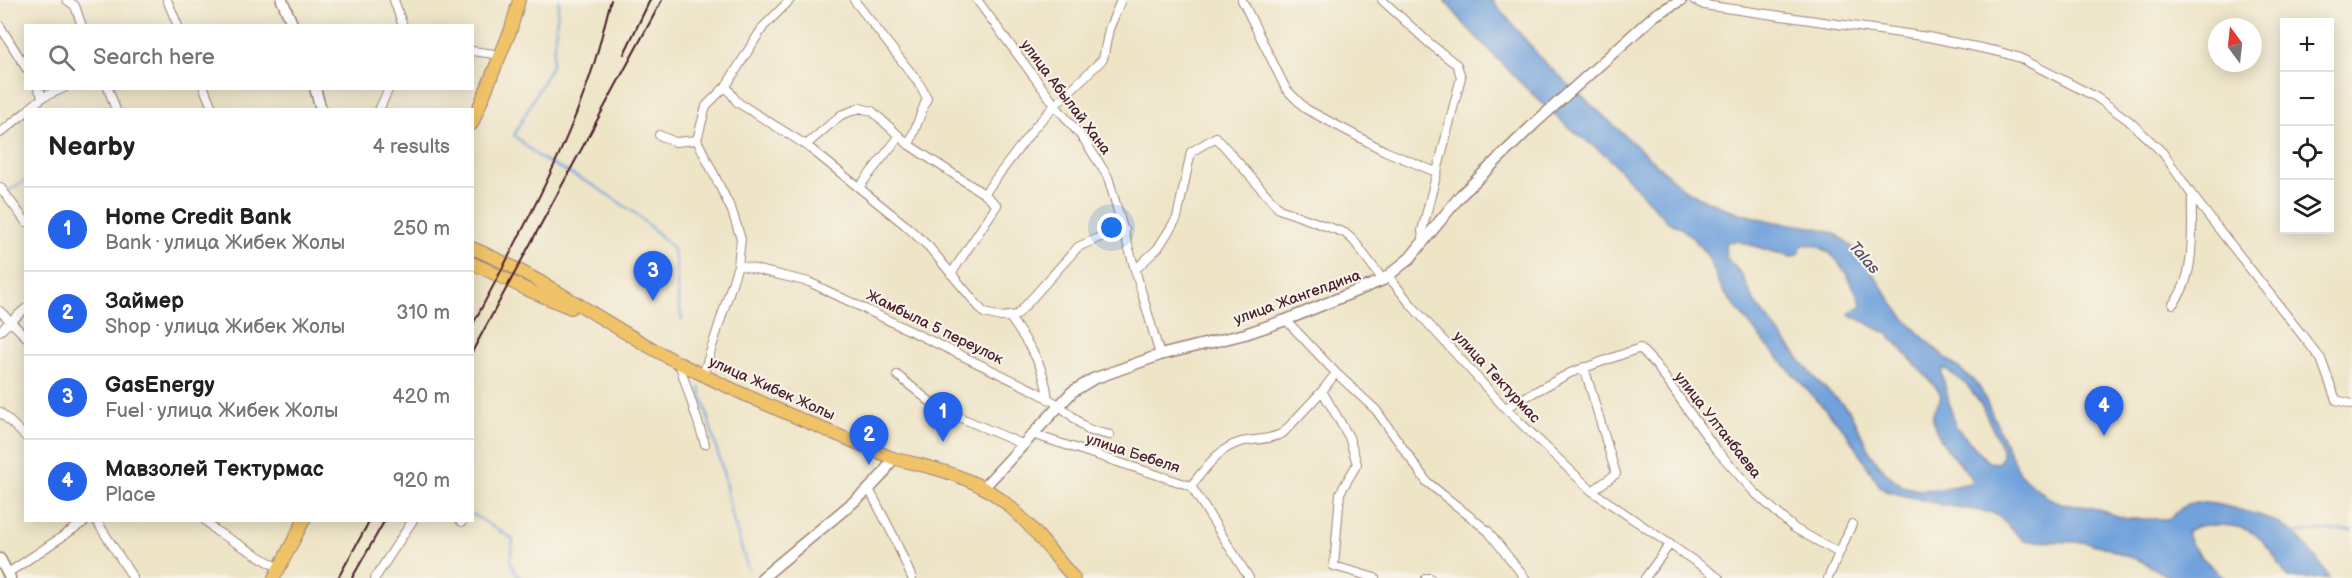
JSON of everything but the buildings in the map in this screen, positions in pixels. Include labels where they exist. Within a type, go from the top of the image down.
[{"type":"main road","points":[[474,119],[502,55],[519,0]]},
{"type":"main road","points":[[474,244],[494,257]]},
{"type":"main road","name":"улица Жибек Жолы","points":[[474,249],[535,278],[603,321],[703,375],[893,458],[964,478],[983,488],[1004,501],[1074,578]]},
{"type":"main road","name":"улица Жибек Жолы","points":[[474,264],[530,291],[603,321]]},
{"type":"main road","points":[[276,573],[303,522]]},
{"type":"street","points":[[67,0],[75,6],[81,24]]},
{"type":"street","points":[[166,0],[177,24]]},
{"type":"street","points":[[282,0],[292,24]]},
{"type":"street","points":[[394,0],[402,24]]},
{"type":"street","points":[[703,375],[738,265],[741,239],[732,211],[698,140],[706,106],[726,86],[763,27],[790,0]]},
{"type":"street","points":[[854,0],[919,83],[927,98],[909,145]]},
{"type":"street","name":"улица Абылай Хана","points":[[977,0],[1055,105],[1085,141],[1108,177],[1160,355]]},
{"type":"street","points":[[984,194],[1035,127],[1103,59],[1109,29],[1121,0]]},
{"type":"street","points":[[1242,0],[1286,89],[1306,109],[1385,152],[1436,171]]},
{"type":"street","points":[[1382,0],[1428,43],[1457,65],[1461,77],[1422,231],[1424,243]]},
{"type":"street","name":"улица Жангелдина","points":[[983,488],[1072,392],[1093,379],[1160,355],[1245,334],[1286,320],[1386,278],[1424,243],[1461,195],[1534,124],[1655,15],[1681,0]]},
{"type":"street","points":[[1694,0],[1704,5],[1928,37],[2000,52],[2020,58],[2096,97],[2128,120],[2163,153],[2192,195],[2321,359],[2336,400],[2352,404]]},
{"type":"street","points":[[0,26],[24,65]]},
{"type":"street","points":[[474,51],[502,55]]},
{"type":"street","points":[[726,86],[737,102],[760,118],[779,126],[806,145],[929,247],[984,313],[1005,317],[1017,315],[1078,247],[1125,230]]},
{"type":"street","points":[[39,90],[43,97]]},
{"type":"street","points":[[30,108],[43,97],[59,90]]},
{"type":"street","points":[[109,90],[115,108]]},
{"type":"street","points":[[205,90],[212,108]]},
{"type":"street","points":[[316,90],[320,108]]},
{"type":"street","points":[[381,108],[388,90]]},
{"type":"street","points":[[806,145],[841,116],[860,108],[872,111],[909,145],[997,205],[951,274]]},
{"type":"street","points":[[0,133],[24,113]]},
{"type":"street","points":[[659,135],[675,142],[698,140]]},
{"type":"street","points":[[859,187],[899,137]]},
{"type":"street","name":"улица Тектурмас","points":[[1135,270],[1158,248],[1177,218],[1184,195],[1191,152],[1216,137],[1279,209],[1345,233],[1354,241],[1505,408],[1592,491],[1719,578]]},
{"type":"street","points":[[0,187],[24,219]]},
{"type":"street","points":[[2173,304],[2185,285],[2189,271],[2192,195]]},
{"type":"street","name":"Жамбыла 5 переулок","points":[[738,265],[809,282],[1048,399],[1088,429],[1110,435]]},
{"type":"street","points":[[0,332],[24,310]]},
{"type":"street","points":[[0,311],[24,335]]},
{"type":"street","points":[[1005,317],[1032,348],[1045,376],[1048,399]]},
{"type":"street","points":[[1286,320],[1336,373],[1376,410],[1427,482],[1488,531],[1525,578]]},
{"type":"street","name":"улица Ултанбаева","points":[[1584,367],[1640,348],[1656,365],[1715,448],[1754,492],[1794,528],[1839,553]]},
{"type":"street","points":[[679,363],[705,444]]},
{"type":"street","points":[[1505,408],[1551,382],[1584,367],[1616,474],[1592,491]]},
{"type":"street","points":[[1191,486],[1220,452],[1239,443],[1283,433],[1336,373]]},
{"type":"street","points":[[897,375],[938,408],[1022,444]]},
{"type":"street","points":[[1322,391],[1349,437],[1358,464],[1340,493],[1334,566],[1375,578]]},
{"type":"street","points":[[0,412],[24,435]]},
{"type":"street","name":"улица Бебеля","points":[[1032,434],[1191,486],[1249,578]]},
{"type":"street","points":[[762,578],[869,489],[883,474],[893,458]]},
{"type":"street","points":[[869,489],[912,578]]},
{"type":"street","points":[[0,559],[9,576],[84,522]]},
{"type":"street","points":[[97,522],[133,578]]},
{"type":"street","points":[[207,522],[216,531],[276,573]]},
{"type":"street","points":[[375,578],[412,522]]},
{"type":"street","points":[[1828,578],[1852,524]]},
{"type":"street","points":[[1645,578],[1670,544]]},
{"type":"street","points":[[1426,578],[1431,578]]},
{"type":"water","points":[[1444,0],[1492,0],[1544,62],[1685,190],[1741,213],[1776,222],[1821,229],[1845,241],[1863,260],[1910,324],[1980,388],[2020,475],[2049,498],[2061,504],[2089,507],[2127,519],[2168,519],[2187,504],[2198,502],[2221,505],[2262,516],[2296,535],[2329,578],[2288,578],[2260,538],[2242,528],[2210,525],[2187,531],[2188,538],[2196,551],[2224,578],[2171,578],[2141,561],[2101,546],[2083,542],[2024,541],[1995,513],[1943,505],[1886,491],[1879,485],[1845,431],[1763,341],[1723,291],[1707,255],[1692,237],[1667,221],[1608,157],[1568,127],[1526,88]],"holes":[[[1737,241],[1791,257],[1798,255],[1802,245],[1813,245],[1832,255],[1847,274],[1862,305],[1849,314],[1888,334],[1940,392],[1940,398],[1933,414],[1936,431],[1972,478],[1971,483],[1941,489],[1918,490],[1903,486],[1885,472],[1871,454],[1849,410],[1818,382],[1755,303],[1742,275],[1726,257],[1725,244]],[[1946,369],[1968,386],[1982,406],[2002,449],[2002,458],[1998,463],[1988,462],[1955,426],[1942,375],[1942,370]]]},
{"type":"waterway","points":[[559,0],[552,65],[514,135],[540,158],[598,188],[636,214],[672,247],[676,261],[678,301],[682,320]]},
{"type":"waterway","points":[[8,191],[24,181]]},
{"type":"waterway","points":[[700,388],[724,476],[731,513],[748,569]]},
{"type":"waterway","points":[[474,515],[513,539],[510,562],[519,578]]},
{"type":"waterway","points":[[2295,535],[2301,532],[2352,530]]},
{"type":"railway","points":[[474,322],[538,199],[568,134],[593,67],[611,0]]},
{"type":"railway","points":[[624,54],[650,0]]},
{"type":"railway","points":[[474,348],[662,0]]},
{"type":"railway","points":[[338,578],[369,522]]},
{"type":"railway","points":[[352,578],[384,522]]},
{"type":"place","name":"GasEnergy","points":[[653,301]]},
{"type":"place","name":"Мавзолей Тектурмас","points":[[2104,436]]},
{"type":"place","name":"Home Credit Bank","points":[[943,442]]},
{"type":"place","name":"Займер","points":[[869,465]]},
{"type":"water label","name":"Talas","points":[[1865,257]]}]
